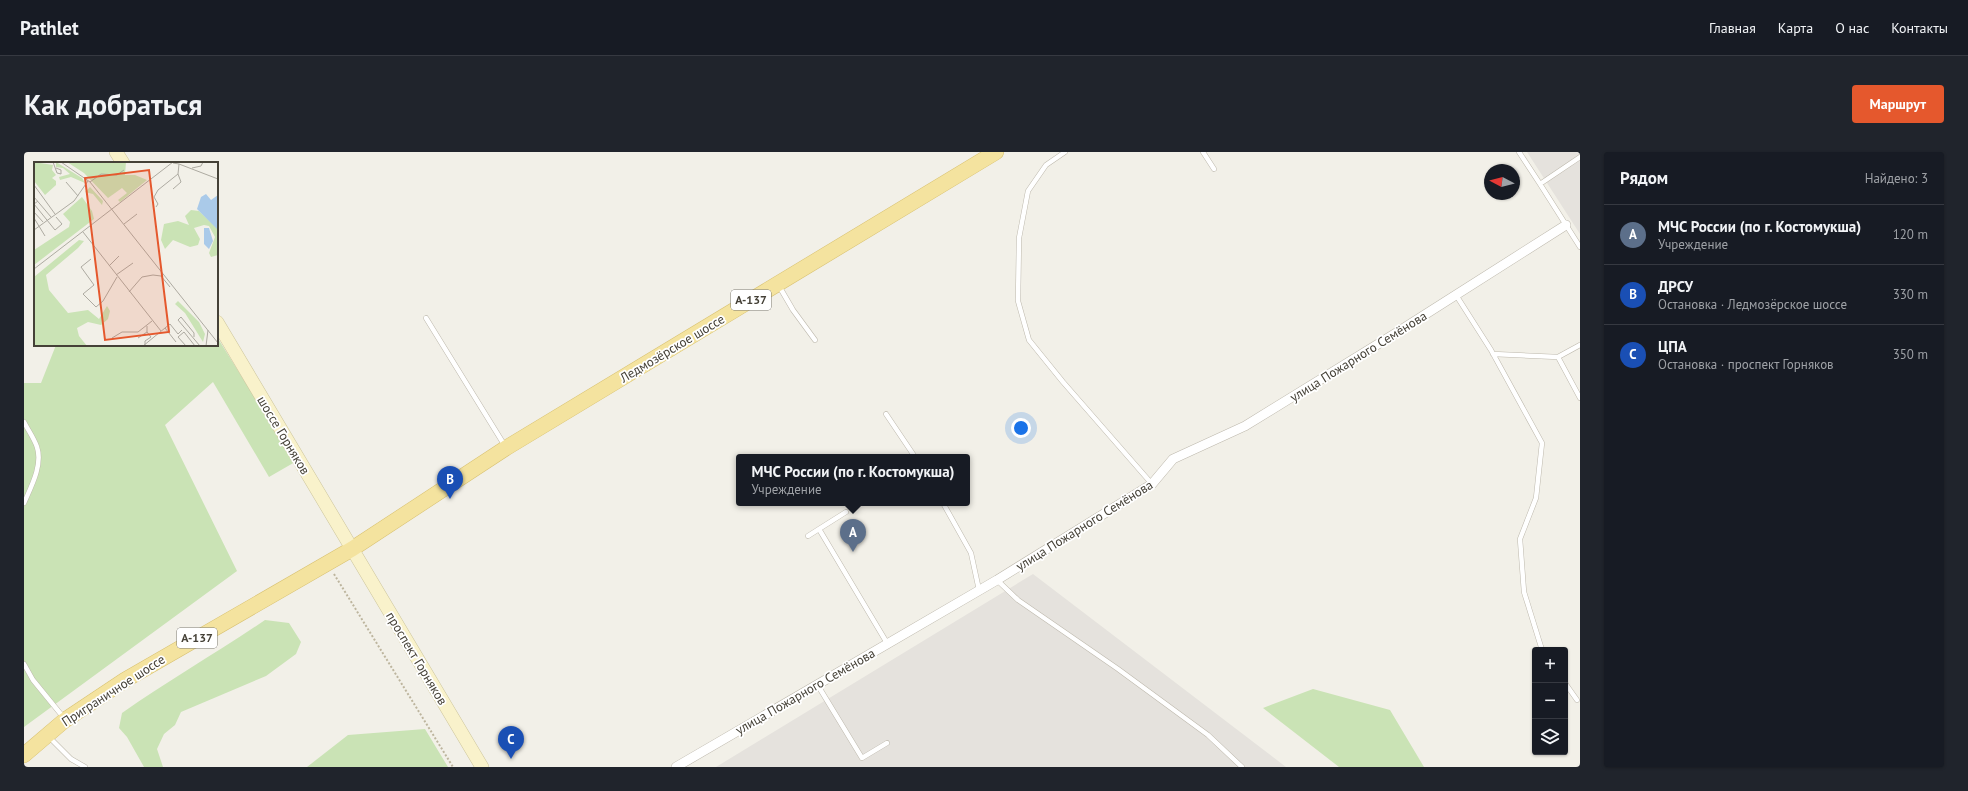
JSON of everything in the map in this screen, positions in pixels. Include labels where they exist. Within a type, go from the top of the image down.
[{"type":"main road","points":[[116,152],[122,162]]},
{"type":"main road","name":"Ледмозёрское шоссе","points":[[352,549],[506,448],[996,152]]},
{"type":"main road","name":"шоссе Горняков","points":[[218,324],[352,549]]},
{"type":"main road","name":"Приграничное шоссе","points":[[24,755],[65,720],[125,680],[352,549]]},
{"type":"main road","name":"проспект Горняков","points":[[352,549],[482,767]]},
{"type":"street","name":"улица Пожарного Семёнова","points":[[676,767],[997,580],[1152,484],[1173,459],[1245,426],[1566,225]]},
{"type":"lane","points":[[1065,152],[1046,165],[1028,191],[1019,238],[1018,301],[1029,340],[1063,382],[1152,484]]},
{"type":"lane","points":[[1203,152],[1214,169]]},
{"type":"lane","points":[[1519,152],[1580,247]]},
{"type":"lane","points":[[1540,184],[1580,157]]},
{"type":"lane","points":[[778,284],[793,310],[815,340]]},
{"type":"lane","points":[[1456,295],[1493,354],[1542,443],[1536,498],[1520,539],[1524,592],[1541,647]]},
{"type":"lane","points":[[426,318],[506,448]]},
{"type":"lane","points":[[1493,354],[1558,357],[1580,344]]},
{"type":"lane","points":[[1558,357],[1580,398]]},
{"type":"lane","points":[[886,414],[913,454]]},
{"type":"lane","points":[[24,422],[38,447],[38,463],[34,480],[24,503]]},
{"type":"lane","points":[[945,506],[971,553],[979,590]]},
{"type":"lane","points":[[808,536],[846,512]]},
{"type":"lane","points":[[819,529],[887,643]]},
{"type":"lane","points":[[997,580],[1018,600],[1118,669],[1208,735],[1242,767]]},
{"type":"lane","points":[[24,664],[33,680],[65,720]]},
{"type":"lane","points":[[817,684],[862,758],[887,743]]},
{"type":"lane","points":[[1568,687],[1577,700]]},
{"type":"lane","points":[[47,735],[71,759],[85,767]]},
{"type":"path","points":[[327,563],[453,767]]},
{"type":"shaded area","points":[[1527,152],[1580,152],[1580,234]]},
{"type":"shaded area","points":[[1033,574],[1286,767],[716,767]]},
{"type":"green space","points":[[218,339],[295,462],[269,477],[213,382],[165,425],[237,571],[24,727],[24,383],[41,383],[56,346],[218,346]]},
{"type":"green space","points":[[265,620],[289,623],[301,642],[296,654],[266,676],[181,712],[175,725],[164,734],[157,749],[163,767],[144,767],[127,737],[119,728],[122,713]]},
{"type":"green space","points":[[1313,689],[1390,710],[1424,767],[1339,767],[1263,708]]},
{"type":"green space","points":[[425,729],[448,767],[307,767],[348,735]]},
{"type":"place","name":"ДРСУ","points":[[450,499]]},
{"type":"place","name":"МЧС России (по г. Костомукша)","points":[[853,552]]},
{"type":"place","name":"ЦПА","points":[[511,759]]}]
